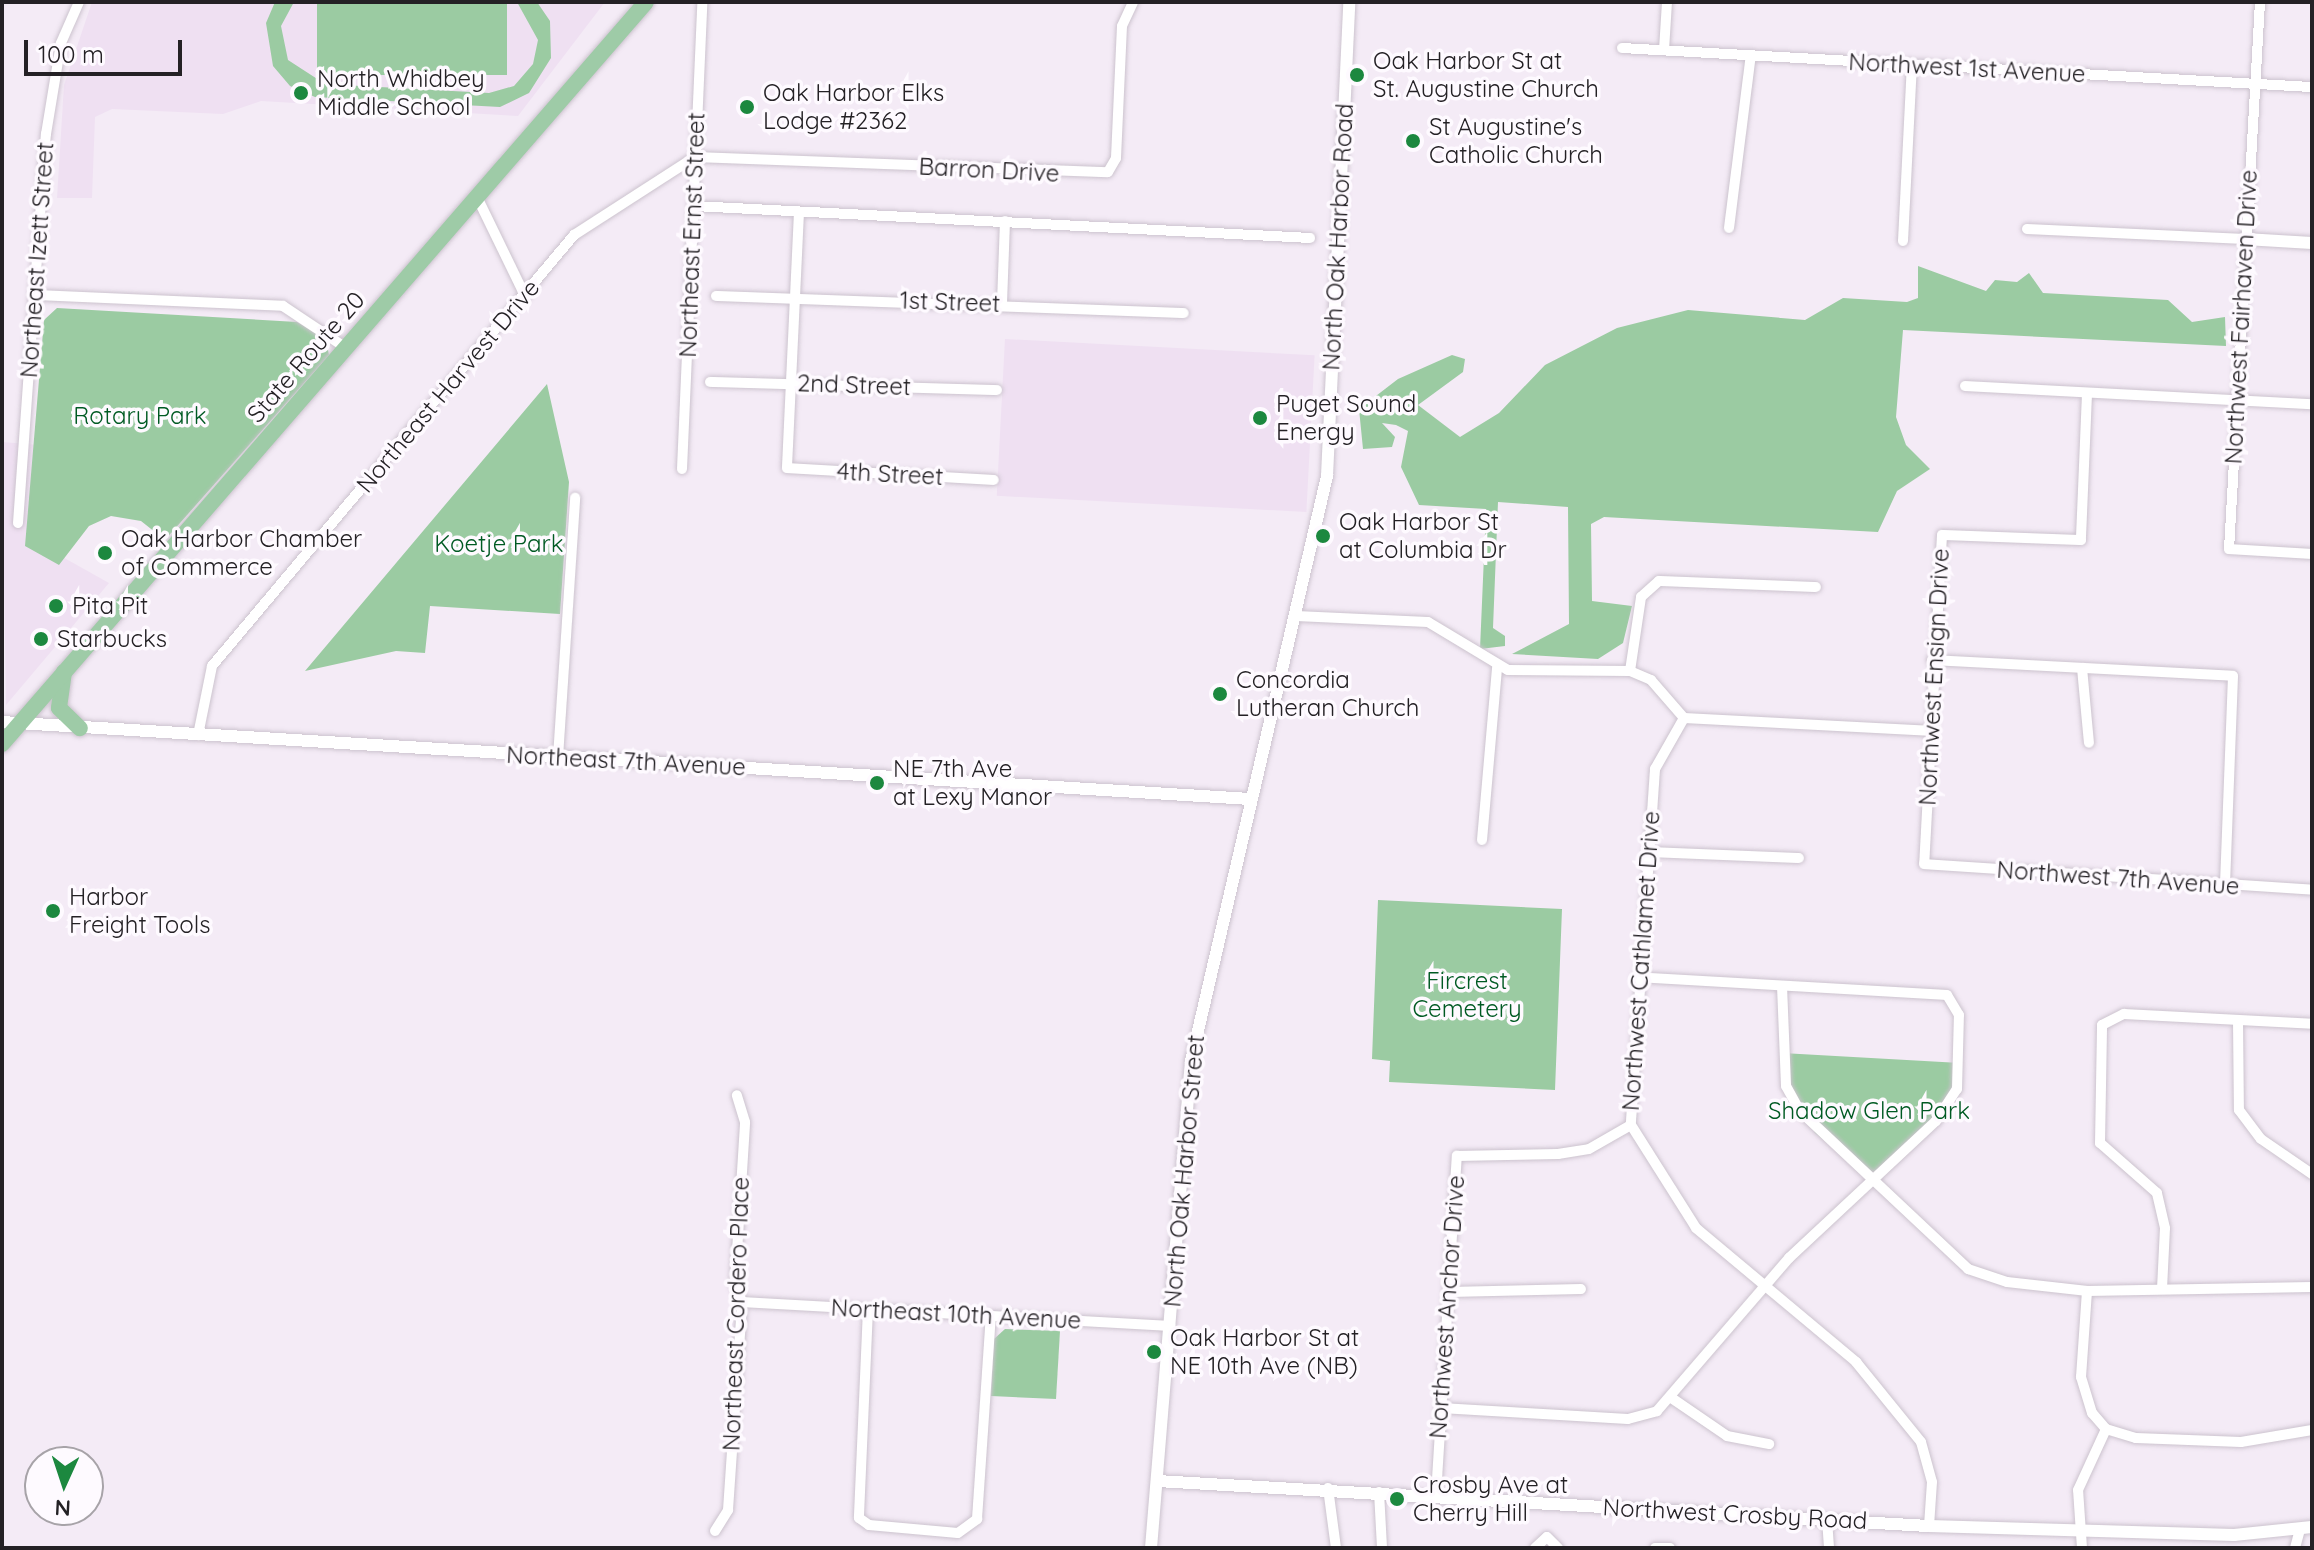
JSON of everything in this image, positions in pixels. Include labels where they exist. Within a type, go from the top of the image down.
[{"type":"main road","name":"State Route 20","points":[[2,744],[10,723],[65,670],[478,199],[646,2]]},
{"type":"main road","points":[[65,670],[59,708],[80,728]]},
{"type":"street","name":"Northeast Izett Street","points":[[18,523],[50,102],[79,2]]},
{"type":"street","name":"Northeast Ernst Street","points":[[682,469],[702,2]]},
{"type":"street","name":"Barron Drive","points":[[695,157],[1108,172],[1116,158],[1122,26],[1133,2]]},
{"type":"street","name":"North Oak Harbor Road","points":[[1249,799],[1296,616],[1327,476],[1349,2]]},
{"type":"street","points":[[1664,50],[1667,2]]},
{"type":"street","name":"Northwest Fairhaven Drive","points":[[2260,2],[2235,400],[2229,549],[2312,554]]},
{"type":"street","name":"Northwest 1st Avenue","points":[[1622,48],[2312,87]]},
{"type":"street","points":[[1729,228],[1751,55]]},
{"type":"street","points":[[1903,241],[1912,65]]},
{"type":"street","name":"Northeast Harvest Drive","points":[[198,735],[212,666],[585,223],[695,157]]},
{"type":"street","points":[[478,199],[525,296]]},
{"type":"street","points":[[694,206],[1310,238]]},
{"type":"street","points":[[791,383],[799,212]]},
{"type":"street","points":[[1002,303],[1005,221]]},
{"type":"street","points":[[2027,229],[2312,243]]},
{"type":"street","points":[[36,295],[283,306],[346,348]]},
{"type":"street","name":"1st Street","points":[[716,296],[1002,303],[1184,313]]},
{"type":"street","name":"2nd Street","points":[[710,382],[997,390]]},
{"type":"street","name":"4th Street","points":[[791,383],[787,468],[994,480]]},
{"type":"street","points":[[1965,386],[2312,404]]},
{"type":"street","name":"Northwest Ensign Drive","points":[[1924,864],[1932,660],[1942,535],[2081,540],[2087,394]]},
{"type":"street","points":[[558,757],[575,498]]},
{"type":"street","points":[[1630,671],[1641,597],[1659,581],[1816,587]]},
{"type":"street","points":[[1296,616],[1428,622],[1497,668],[1630,671],[1651,680],[1684,718],[1929,731]]},
{"type":"street","points":[[1932,660],[2233,676],[2225,886]]},
{"type":"street","points":[[1482,840],[1497,668]]},
{"type":"street","points":[[2082,668],[2089,743]]},
{"type":"street","name":"Northwest Cathlamet Drive","points":[[1684,718],[1655,769],[1638,977],[1631,1125],[1696,1228],[1856,1362],[1921,1442],[1932,1482],[1929,1526]]},
{"type":"street","name":"Northeast 7th Avenue","points":[[10,723],[1249,799]]},
{"type":"street","name":"North Oak Harbor Street","points":[[1151,1548],[1191,1061],[1249,799]]},
{"type":"street","points":[[1648,852],[1799,858]]},
{"type":"street","name":"Northwest 7th Avenue","points":[[1924,864],[2312,890]]},
{"type":"street","points":[[1441,1408],[1628,1419],[1673,1399],[1764,1287],[1871,1178],[1948,1108],[1960,1075],[1955,1004],[1947,995],[1638,977]]},
{"type":"street","points":[[1782,986],[1786,1086],[1815,1133],[1871,1178],[1968,1269],[2007,1282],[2087,1291],[2312,1287]]},
{"type":"street","points":[[2162,1289],[2165,1228],[2157,1193],[2100,1143],[2099,1033],[2106,1020],[2124,1014],[2312,1024]]},
{"type":"street","points":[[2238,1021],[2239,1110],[2261,1139],[2312,1174]]},
{"type":"street","name":"Northeast Cordero Place","points":[[715,1531],[728,1510],[742,1302],[735,1283],[745,1122],[737,1095]]},
{"type":"street","name":"Northwest Anchor Drive","points":[[1436,1496],[1457,1156],[1568,1153],[1631,1125]]},
{"type":"street","points":[[1449,1292],[1581,1289]]},
{"type":"street","points":[[2087,1291],[2081,1377],[2092,1413],[2106,1429],[2136,1438],[2241,1442],[2312,1430]]},
{"type":"street","name":"Northeast 10th Avenue","points":[[742,1302],[1170,1326]]},
{"type":"street","points":[[868,1309],[859,1518],[869,1525],[958,1533],[977,1519],[991,1316]]},
{"type":"street","points":[[1673,1399],[1727,1436],[1769,1444]]},
{"type":"street","points":[[2082,1548],[2079,1530],[2081,1480],[2106,1429]]},
{"type":"street","name":"Northwest Crosby Road","points":[[1157,1481],[1328,1488],[1929,1526],[2079,1530],[2306,1528]]},
{"type":"street","points":[[1328,1488],[1336,1548]]},
{"type":"street","points":[[1379,1492],[1382,1548]]},
{"type":"street","points":[[1827,1519],[1829,1548]]},
{"type":"street","points":[[2295,1548],[2306,1528]]},
{"type":"street","points":[[1535,1548],[1547,1537],[1558,1548]]},
{"type":"street","points":[[1655,1548],[1670,1548]]},
{"type":"shaded area","name":"North Whidbey Middle School","points":[[92,2],[605,2],[518,116],[261,101],[223,114],[112,109],[95,117],[92,198],[57,198],[64,85]]},
{"type":"shaded area","points":[[1005,339],[1315,355],[1306,512],[997,496]]},
{"type":"shaded area","points":[[2,442],[39,445],[34,541],[109,583],[6,705]]},
{"type":"green space","points":[[275,2],[294,2],[281,26],[288,60],[325,84],[489,93],[514,86],[533,64],[538,40],[517,2],[537,2],[550,21],[551,58],[529,93],[500,107],[315,97],[290,86],[273,66],[266,23]]},
{"type":"green space","points":[[317,2],[507,2],[507,75],[317,75]]},
{"type":"green space","points":[[1918,266],[1986,291],[1995,280],[2017,282],[2029,273],[2043,293],[2168,300],[2192,322],[2225,317],[2226,346],[1903,330],[1896,417],[1906,445],[1930,469],[1897,491],[1878,532],[1604,517],[1591,524],[1592,601],[1632,606],[1623,643],[1598,659],[1512,654],[1569,624],[1568,507],[1498,502],[1493,628],[1505,636],[1505,646],[1480,649],[1486,509],[1419,505],[1401,467],[1408,431],[1396,425],[1382,423],[1395,437],[1392,447],[1363,449],[1359,409],[1398,379],[1452,355],[1465,359],[1463,372],[1418,405],[1460,437],[1499,413],[1545,365],[1617,328],[1688,310],[1805,320],[1843,298],[1907,302],[1918,298]]},
{"type":"green space","name":"Rotary Park","points":[[57,308],[297,322],[326,339],[329,355],[165,540],[141,521],[111,516],[89,526],[59,565],[25,546],[44,320]]},
{"type":"green space","name":"Koetje Park","points":[[547,384],[569,482],[560,614],[430,606],[425,653],[396,651],[305,671]]},
{"type":"green space","name":"Fircrest Cemetery","points":[[1378,900],[1562,909],[1555,1090],[1389,1082],[1390,1061],[1372,1059]]},
{"type":"green space","name":"Shadow Glen Park","points":[[1782,1053],[1960,1063],[1948,1108],[1871,1178],[1815,1133],[1786,1086]]},
{"type":"green space","points":[[1005,1329],[1060,1331],[1056,1399],[991,1396],[994,1339]]},
{"type":"place","name":"Oak Harbor St at St. Augustine Church","points":[[1357,75]]},
{"type":"place","name":"North Whidbey Middle School","points":[[301,93]]},
{"type":"place","name":"Oak Harbor Elks Lodge #2362","points":[[747,107]]},
{"type":"place","name":"St Augustine's Catholic Church","points":[[1413,141]]},
{"type":"place","name":"Puget Sound Energy","points":[[1260,418]]},
{"type":"place","name":"Oak Harbor St at Columbia Dr","points":[[1323,536]]},
{"type":"place","name":"Oak Harbor Chamber of Commerce","points":[[105,553]]},
{"type":"place","name":"Pita Pit","points":[[56,606]]},
{"type":"place","name":"Starbucks","points":[[41,639]]},
{"type":"place","name":"Concordia Lutheran Church","points":[[1220,694]]},
{"type":"place","name":"NE 7th Ave at Lexy Manor","points":[[877,783]]},
{"type":"place","name":"Harbor Freight Tools","points":[[53,911]]},
{"type":"place","name":"Oak Harbor St at NE 10th Ave (NB)","points":[[1154,1352]]},
{"type":"place","name":"Crosby Ave at Cherry Hill","points":[[1397,1499]]}]
